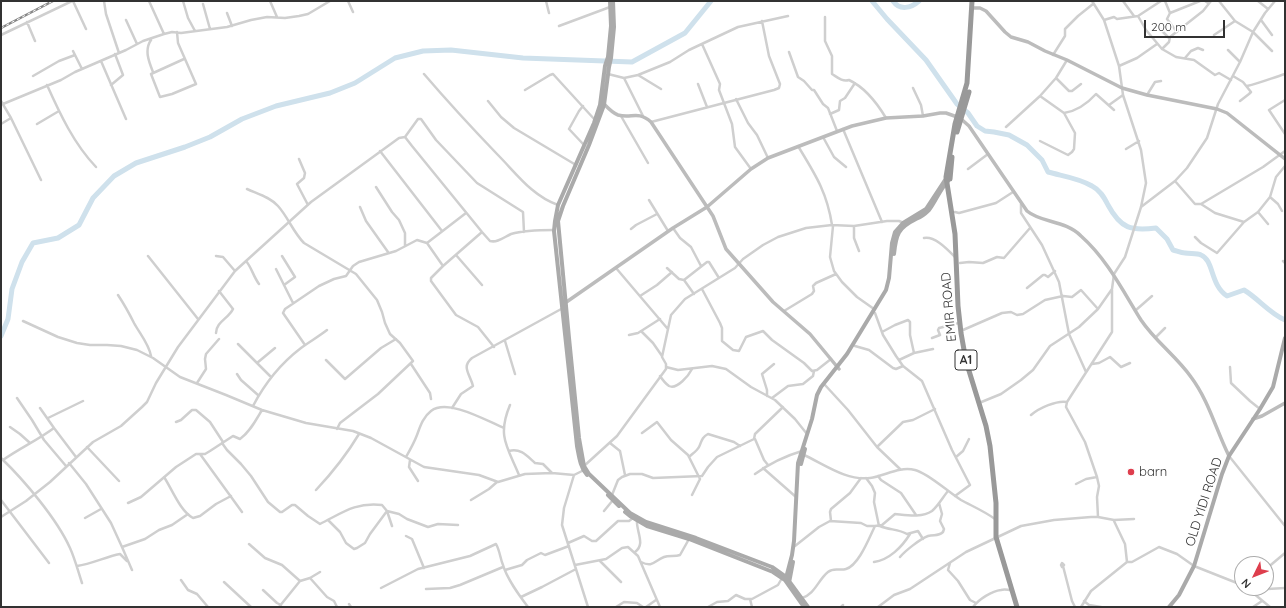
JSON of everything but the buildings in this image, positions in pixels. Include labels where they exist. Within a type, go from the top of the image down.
[{"type":"highway","name":"EMIR ROAD","points":[[972,1],[974,8]]},
{"type":"highway","name":"EMIR ROAD","points":[[976,1],[974,8],[970,85],[958,117],[948,179],[958,261],[963,330],[986,426],[991,454],[996,503],[997,537],[1018,607]]},
{"type":"highway","name":"EMIR ROAD","points":[[948,179],[958,229],[959,323],[966,360],[980,403]]},
{"type":"highway","name":"EMIR ROAD","points":[[997,537],[1018,607]]},
{"type":"main road","points":[[610,1],[612,20],[610,57]]},
{"type":"main road","points":[[613,1],[614,27],[602,103],[558,205],[554,230],[564,305],[576,419],[584,469],[635,519],[647,526],[689,539],[773,572],[784,578]]},
{"type":"main road","points":[[564,305],[558,221],[562,206],[589,145],[602,103],[608,74],[607,67]]},
{"type":"main road","points":[[804,607],[789,583],[795,546],[802,453],[814,420],[819,396],[855,346],[886,290],[890,278],[894,235],[904,224],[926,209],[948,179]]},
{"type":"main road","points":[[784,578],[792,555],[794,541],[798,468],[818,391],[838,368],[875,311]]},
{"type":"main road","name":"OLD YIDI ROAD","points":[[1169,607],[1179,595],[1194,566],[1222,474],[1229,456],[1273,387],[1285,338]]},
{"type":"main road","points":[[612,498],[630,513],[646,522],[696,538],[772,567],[789,583],[808,607]]},
{"type":"street","points":[[1,35],[72,1],[86,29]]},
{"type":"street","points":[[104,1],[106,14],[123,75],[111,85]]},
{"type":"street","points":[[149,1],[164,34]]},
{"type":"street","points":[[183,1],[188,18],[195,30]]},
{"type":"street","points":[[270,1],[277,17]]},
{"type":"street","points":[[41,180],[2,102],[61,80],[137,44],[164,34],[232,26],[267,16],[292,17],[308,14],[330,1]]},
{"type":"street","points":[[348,1],[353,12]]},
{"type":"street","points":[[546,1],[549,13]]},
{"type":"street","points":[[1123,1],[1162,49],[1175,56],[1194,60],[1215,75],[1219,73],[1231,80]]},
{"type":"street","points":[[1104,20],[1114,17],[1117,19],[1136,16],[1161,1]]},
{"type":"street","points":[[1165,1],[1170,13]]},
{"type":"street","points":[[1177,32],[1167,19],[1170,13],[1200,1]]},
{"type":"street","points":[[1162,49],[1169,42],[1169,38],[1203,11],[1210,2],[1205,1]]},
{"type":"street","points":[[1219,1],[1235,21],[1253,32],[1272,51]]},
{"type":"street","points":[[1258,1],[1268,9]]},
{"type":"street","points":[[1141,207],[1175,181],[1187,168],[1207,138],[1218,104],[1240,62],[1253,32],[1275,1]]},
{"type":"street","points":[[1053,55],[1065,36],[1065,29],[1093,3],[1104,20],[1118,66],[1123,95],[1139,141],[1145,170],[1146,183],[1134,231],[1125,257],[1114,274],[1112,290],[1112,332],[1067,402],[1066,407],[1085,442],[1097,477],[1099,486],[1097,497],[1098,517]]},
{"type":"street","points":[[203,4],[210,29]]},
{"type":"street","points":[[559,26],[610,7]]},
{"type":"street","points":[[974,8],[986,11],[1011,37],[1028,42],[1122,88],[1147,95],[1217,109],[1232,116],[1285,159]]},
{"type":"street","points":[[227,14],[232,26]]},
{"type":"street","points":[[608,74],[624,78],[638,75],[670,62],[702,44],[738,27],[788,16]]},
{"type":"street","points":[[825,17],[826,41],[832,56],[832,74],[845,81],[849,80],[855,83],[878,106],[886,118]]},
{"type":"street","points":[[126,20],[137,44]]},
{"type":"street","points":[[1261,20],[1272,34]]},
{"type":"street","points":[[651,122],[774,90],[780,86],[769,56],[762,21]]},
{"type":"street","points":[[1214,35],[1235,21]]},
{"type":"street","points":[[27,22],[35,41]]},
{"type":"street","points":[[1157,26],[1169,38]]},
{"type":"street","points":[[177,32],[178,43],[196,84],[172,94],[160,97],[150,74],[184,59]]},
{"type":"street","points":[[151,39],[146,50],[154,72]]},
{"type":"street","points":[[702,44],[720,84],[720,90],[732,124],[735,146],[751,169]]},
{"type":"street","points":[[1118,66],[1138,58],[1157,44]]},
{"type":"street","points":[[1185,58],[1191,51],[1198,48],[1203,50]]},
{"type":"street","points":[[1228,50],[1240,62]]},
{"type":"street","points":[[73,51],[82,69]]},
{"type":"street","points":[[789,52],[798,77],[812,90],[814,90],[823,104],[828,108],[837,131]]},
{"type":"street","points":[[33,76],[59,61],[75,55]]},
{"type":"street","points":[[1006,127],[1040,96],[1056,78],[1067,60]]},
{"type":"street","points":[[101,61],[126,119]]},
{"type":"street","points":[[424,74],[456,111],[526,185],[539,196],[558,205]]},
{"type":"street","points":[[525,90],[552,74],[595,120]]},
{"type":"street","points":[[1247,86],[1285,74]]},
{"type":"street","points":[[638,75],[661,89]]},
{"type":"street","points":[[1233,76],[1243,82],[1251,92],[1240,101]]},
{"type":"street","points":[[624,78],[643,116],[651,122],[707,207],[714,220],[724,246],[769,298],[810,334],[838,368]]},
{"type":"street","points":[[1056,78],[1069,91],[1072,91],[1082,84]]},
{"type":"street","points":[[1147,95],[1155,82],[1161,81]]},
{"type":"street","points":[[830,114],[839,110],[840,101],[845,98],[855,83]]},
{"type":"street","points":[[698,84],[707,107]]},
{"type":"street","points":[[47,85],[59,111],[84,154],[96,167]]},
{"type":"street","points":[[913,88],[921,105],[923,116]]},
{"type":"street","points":[[1064,113],[1071,112],[1081,107],[1096,94],[1114,110]]},
{"type":"street","points":[[1109,105],[1123,95]]},
{"type":"street","points":[[1040,96],[1064,113],[1076,135],[1072,152],[1068,155],[1040,141]]},
{"type":"street","points":[[736,99],[748,122],[757,135],[768,158]]},
{"type":"street","points":[[1285,100],[1270,110],[1285,134]]},
{"type":"street","points":[[488,101],[501,117],[514,128],[576,165]]},
{"type":"street","points":[[602,103],[614,113],[620,115],[643,116]]},
{"type":"street","points":[[583,106],[569,129],[584,145]]},
{"type":"street","points":[[37,124],[59,111]]},
{"type":"street","points":[[452,408],[460,394],[473,386],[466,366],[467,362],[472,358],[505,341],[564,305],[673,228],[707,207],[751,169],[768,158],[843,129],[886,118],[923,116],[940,113],[958,117],[969,126],[1027,211],[1034,216],[1064,225],[1077,232],[1088,242],[1114,274],[1148,328],[1182,365],[1199,388],[1207,402],[1229,456],[1285,526]]},
{"type":"street","points":[[620,115],[648,163]]},
{"type":"street","points":[[1,124],[11,118]]},
{"type":"street","points":[[405,138],[418,119],[421,119],[436,140],[477,183],[523,212],[524,232]]},
{"type":"street","points":[[843,129],[882,222]]},
{"type":"street","points":[[822,137],[834,157],[846,167]]},
{"type":"street","points":[[1,517],[34,494],[87,447],[121,426],[147,402],[156,383],[178,346],[235,271],[308,205],[380,151],[399,138],[405,138]]},
{"type":"street","points":[[405,138],[486,238],[493,242],[510,235],[524,232],[554,230]]},
{"type":"street","points":[[1126,149],[1139,141]]},
{"type":"street","points":[[798,146],[812,168],[823,190],[829,208],[832,226],[830,257],[836,274],[857,297],[875,311],[882,332],[903,366],[922,381],[970,485],[956,496]]},
{"type":"street","points":[[380,151],[442,231]]},
{"type":"street","points":[[1175,181],[1195,204],[1201,204],[1285,151]]},
{"type":"street","points":[[968,169],[988,154]]},
{"type":"street","points":[[299,159],[305,173],[304,178],[297,184],[308,205]]},
{"type":"street","points":[[1195,237],[1200,244],[1217,253],[1244,222],[1258,212],[1270,197],[1276,177],[1285,166]]},
{"type":"street","points":[[376,187],[399,220],[405,233],[405,246]]},
{"type":"street","points":[[247,190],[272,201],[278,206],[298,237],[304,243],[356,274],[373,295],[380,307],[390,334],[396,339],[413,361],[366,404],[340,423],[337,429]]},
{"type":"street","points":[[955,212],[959,213],[996,203],[1013,192]]},
{"type":"street","points":[[1270,197],[1278,204],[1282,211]]},
{"type":"street","points":[[648,200],[668,232]]},
{"type":"street","points":[[1021,204],[1021,213],[1042,245],[1055,271],[1063,296],[1066,323],[1069,334],[1086,372]]},
{"type":"street","points":[[1201,204],[1215,213],[1244,222]]},
{"type":"street","points":[[360,207],[366,221],[388,252]]},
{"type":"street","points":[[1258,212],[1268,224]]},
{"type":"street","points":[[427,243],[466,213]]},
{"type":"street","points":[[631,229],[657,214]]},
{"type":"street","points":[[662,357],[671,315],[685,300],[735,268],[739,263],[763,245],[778,237],[806,228],[854,226],[895,220],[904,224]]},
{"type":"street","points":[[854,226],[854,238],[859,251]]},
{"type":"street","points":[[673,228],[680,238],[691,247],[701,266]]},
{"type":"street","points":[[924,238],[929,237],[936,240],[948,249],[958,261],[983,263],[997,257],[1004,258],[1030,228]]},
{"type":"street","points":[[482,232],[443,266],[431,278],[431,281],[456,315],[478,327],[494,347]]},
{"type":"street","points":[[305,345],[283,313],[285,309],[319,286],[334,279],[346,276],[353,266],[359,262],[372,259],[417,240],[427,243],[443,266]]},
{"type":"street","points":[[456,255],[482,284]]},
{"type":"street","points":[[148,256],[198,319]]},
{"type":"street","points":[[216,256],[223,257],[235,271]]},
{"type":"street","points":[[282,256],[295,277],[284,285]]},
{"type":"street","points":[[246,261],[250,266],[253,276],[259,284]]},
{"type":"street","points":[[684,280],[707,262],[709,262],[719,278]]},
{"type":"street","points":[[616,268],[668,328]]},
{"type":"street","points":[[667,268],[679,279],[684,280],[694,294]]},
{"type":"street","points":[[276,269],[293,304]]},
{"type":"street","points":[[1027,288],[1043,276],[1045,275],[1048,277],[1055,271]]},
{"type":"street","points":[[640,296],[657,285],[672,272]]},
{"type":"street","points":[[784,311],[812,294],[814,291],[813,286],[816,283],[836,274]]},
{"type":"street","points":[[702,289],[722,328],[722,341],[729,348],[738,352],[746,337],[764,331],[772,340],[814,372]]},
{"type":"street","points":[[963,330],[1002,313],[1012,312],[1017,315],[1023,314],[1045,300],[1063,296],[1072,297],[1080,290],[1082,290],[1098,310]]},
{"type":"street","points":[[980,403],[1001,394],[1033,370],[1050,346],[1086,321],[1098,310],[1112,290]]},
{"type":"street","points":[[216,333],[217,326],[229,316],[233,309],[220,291]]},
{"type":"street","points":[[118,295],[128,309],[134,323],[148,345],[151,357]]},
{"type":"street","points":[[1136,310],[1152,296]]},
{"type":"street","points":[[629,335],[636,334],[660,319]]},
{"type":"street","points":[[882,332],[908,320],[910,322],[910,335],[914,353]]},
{"type":"street","points":[[24,321],[58,337],[78,343],[90,345],[107,344],[137,350],[151,357],[180,376],[262,410],[306,423],[353,431],[371,438],[424,467],[479,475],[498,482]]},
{"type":"street","points":[[932,338],[940,335],[938,330],[941,328],[959,323]]},
{"type":"street","points":[[1156,337],[1165,328]]},
{"type":"street","points":[[253,406],[258,395],[271,376],[305,345],[327,330]]},
{"type":"street","points":[[641,331],[653,343],[662,357],[666,367]]},
{"type":"street","points":[[197,383],[206,369],[206,354],[219,339]]},
{"type":"street","points":[[326,360],[345,379],[381,348],[396,339]]},
{"type":"street","points":[[505,341],[515,374]]},
{"type":"street","points":[[238,344],[271,376]]},
{"type":"street","points":[[855,346],[869,350],[893,368],[896,369],[903,366]]},
{"type":"street","points":[[257,363],[275,348]]},
{"type":"street","points":[[899,360],[914,353],[933,349]]},
{"type":"street","points":[[1091,364],[1099,363],[1110,357],[1121,367],[1130,364]]},
{"type":"street","points":[[772,398],[788,386],[803,384],[812,376],[814,372],[831,360]]},
{"type":"street","points":[[411,364],[429,390],[431,400]]},
{"type":"street","points":[[767,396],[767,390],[762,374],[774,364]]},
{"type":"street","points":[[666,367],[678,370],[704,366],[726,369],[751,388],[772,398],[795,419],[807,435]]},
{"type":"street","points":[[471,500],[498,482],[520,475],[552,473],[574,475],[584,469],[617,436],[666,367]]},
{"type":"street","points":[[1230,367],[1231,383],[1260,409]]},
{"type":"street","points":[[660,376],[670,386],[674,387],[682,382],[692,369]]},
{"type":"street","points":[[237,374],[258,395]]},
{"type":"street","points":[[825,386],[848,410],[877,447],[901,469]]},
{"type":"street","points":[[17,398],[42,437],[66,466]]},
{"type":"street","points":[[48,418],[83,400]]},
{"type":"street","points":[[1032,415],[1038,410],[1048,406],[1067,402]]},
{"type":"street","points":[[1253,419],[1262,416],[1285,403]]},
{"type":"street","points":[[510,405],[504,428],[504,439],[520,475]]},
{"type":"street","points":[[406,457],[418,433],[421,423],[430,411],[441,407],[452,408],[469,413],[504,428]]},
{"type":"street","points":[[768,465],[764,460],[755,439],[755,434],[762,429],[782,407]]},
{"type":"street","points":[[40,408],[76,456]]},
{"type":"street","points":[[877,447],[903,422],[913,420],[935,409]]},
{"type":"street","points":[[176,422],[181,420],[192,410],[196,410],[210,422],[223,442],[251,476],[268,502],[280,512],[292,505],[295,505],[319,524],[322,524],[344,511],[364,504],[382,505],[387,511],[392,526]]},
{"type":"street","points":[[128,503],[141,497],[176,467],[194,456],[210,451],[233,436],[240,439],[242,438],[253,425],[262,410]]},
{"type":"street","points":[[642,433],[657,422],[671,440],[689,457],[700,477]]},
{"type":"street","points":[[10,427],[30,444]]},
{"type":"street","points":[[54,428],[42,437],[2,459],[34,494],[65,538],[71,549],[82,583]]},
{"type":"street","points":[[316,490],[332,472],[359,434]]},
{"type":"street","points":[[689,457],[699,448],[702,438],[708,434],[734,442],[741,447]]},
{"type":"street","points":[[692,494],[700,477],[717,457],[741,447],[755,439]]},
{"type":"street","points":[[956,457],[963,451],[969,439]]},
{"type":"street","points":[[610,444],[620,451],[625,476]]},
{"type":"street","points":[[87,447],[119,481]]},
{"type":"street","points":[[509,451],[517,450],[525,454],[535,463],[543,464],[552,473]]},
{"type":"street","points":[[755,474],[789,454],[802,453],[840,473],[861,478],[878,476],[901,469],[912,469],[921,472],[956,496],[997,519]]},
{"type":"street","points":[[200,454],[242,512]]},
{"type":"street","points":[[410,460],[409,467],[418,481]]},
{"type":"street","points":[[69,463],[86,484],[111,523],[132,570]]},
{"type":"street","points":[[763,468],[796,497]]},
{"type":"street","points":[[604,511],[612,498],[616,482],[625,476],[642,474],[653,478],[667,476],[700,477]]},
{"type":"street","points":[[574,475],[566,500],[562,525],[588,607]]},
{"type":"street","points":[[878,476],[881,480],[902,495],[917,515]]},
{"type":"street","points":[[164,477],[178,501],[193,518],[200,516],[216,504],[231,496]]},
{"type":"street","points":[[1076,484],[1086,479],[1097,477]]},
{"type":"street","points":[[831,521],[831,510],[850,494],[861,478]]},
{"type":"street","points":[[866,478],[875,493],[874,502],[878,526]]},
{"type":"street","points":[[802,598],[815,590],[827,573],[836,569],[848,568],[855,563],[878,526],[895,514],[917,515],[931,512],[948,491]]},
{"type":"street","points":[[1,500],[49,563]]},
{"type":"street","points":[[900,557],[908,549],[928,536],[939,535],[944,531],[940,521],[942,514],[939,503]]},
{"type":"street","points":[[85,518],[101,509]]},
{"type":"street","points":[[328,520],[340,532],[350,547],[357,548],[365,543],[387,511]]},
{"type":"street","points":[[387,511],[399,514],[407,519],[428,527],[438,524],[458,525]]},
{"type":"street","points":[[122,547],[145,539],[159,530],[172,525],[188,514]]},
{"type":"street","points":[[878,607],[894,595],[910,589],[974,547],[1028,524],[1054,520],[1098,517],[1114,520],[1134,519]]},
{"type":"street","points":[[426,589],[450,588],[504,569],[522,565],[527,560],[541,553],[545,555],[569,545],[584,536],[592,541],[596,541],[618,521],[629,522],[635,519],[641,543],[639,549],[635,552]]},
{"type":"street","points":[[1114,520],[1125,544],[1127,562]]},
{"type":"street","points":[[795,546],[819,527],[831,521],[861,523],[866,526],[878,526],[907,534],[918,531],[923,539]]},
{"type":"street","points":[[874,562],[882,561],[892,554],[910,534]]},
{"type":"street","points":[[406,536],[414,541],[424,568]]},
{"type":"street","points":[[641,562],[651,565],[665,557],[680,555],[689,539]]},
{"type":"street","points":[[249,544],[265,558],[282,565],[300,582]]},
{"type":"street","points":[[381,588],[418,569],[470,556],[496,544],[501,553],[504,569],[528,607]]},
{"type":"street","points":[[521,597],[542,587],[576,567],[606,559],[624,547],[628,547],[635,552],[641,562],[660,607]]},
{"type":"street","points":[[1081,607],[1091,591],[1127,562],[1136,560],[1159,547],[1177,554],[1194,566],[1234,581]]},
{"type":"street","points":[[1274,562],[1285,553]]},
{"type":"street","points":[[77,566],[93,563],[110,556],[120,554],[127,561]]},
{"type":"street","points":[[600,560],[621,582]]},
{"type":"street","points":[[950,563],[948,570],[958,581],[970,600],[976,603]]},
{"type":"street","points":[[1063,566],[1075,607]]},
{"type":"street","points":[[263,590],[280,606],[300,582],[320,572]]},
{"type":"street","points":[[310,578],[327,597],[334,601],[337,607]]},
{"type":"street","points":[[708,607],[717,602],[728,601],[736,595],[750,600],[776,586],[784,578]]},
{"type":"street","points":[[181,580],[186,589],[197,594],[208,607]]},
{"type":"street","points":[[224,582],[250,607]]},
{"type":"street","points":[[1274,588],[1285,588]]},
{"type":"street","points":[[974,607],[976,603],[993,592],[1012,589]]},
{"type":"street","points":[[1257,596],[1270,607]]},
{"type":"street","points":[[646,607],[656,600]]},
{"type":"street","points":[[750,600],[752,607]]},
{"type":"street","points":[[1084,601],[1089,605],[1101,607]]},
{"type":"street","points":[[1253,607],[1262,601]]},
{"type":"street","points":[[616,607],[624,602],[637,603],[643,607]]},
{"type":"waterway","points":[[1,336],[8,319],[12,289],[22,262],[33,243],[58,238],[79,225],[93,198],[114,176],[136,163],[210,137],[242,119],[276,106],[330,93],[355,83],[395,58],[423,51],[451,50],[523,58],[632,62],[685,33],[711,1]]},
{"type":"waterway","points":[[872,1],[926,60],[957,104],[968,113],[977,126],[985,131],[1009,135],[1027,145],[1042,160],[1048,172],[1076,179],[1095,188],[1102,194],[1113,213],[1122,224],[1128,227],[1140,229],[1156,228],[1167,239],[1173,250],[1182,253],[1199,254],[1205,258],[1218,286],[1227,296],[1244,290],[1274,314],[1285,320]]},
{"type":"waterway","points":[[893,1],[902,7],[909,7],[919,1]]},
{"type":"railway","points":[[1,28],[53,1]]},
{"type":"place","name":"barn","points":[[1131,472]]}]
